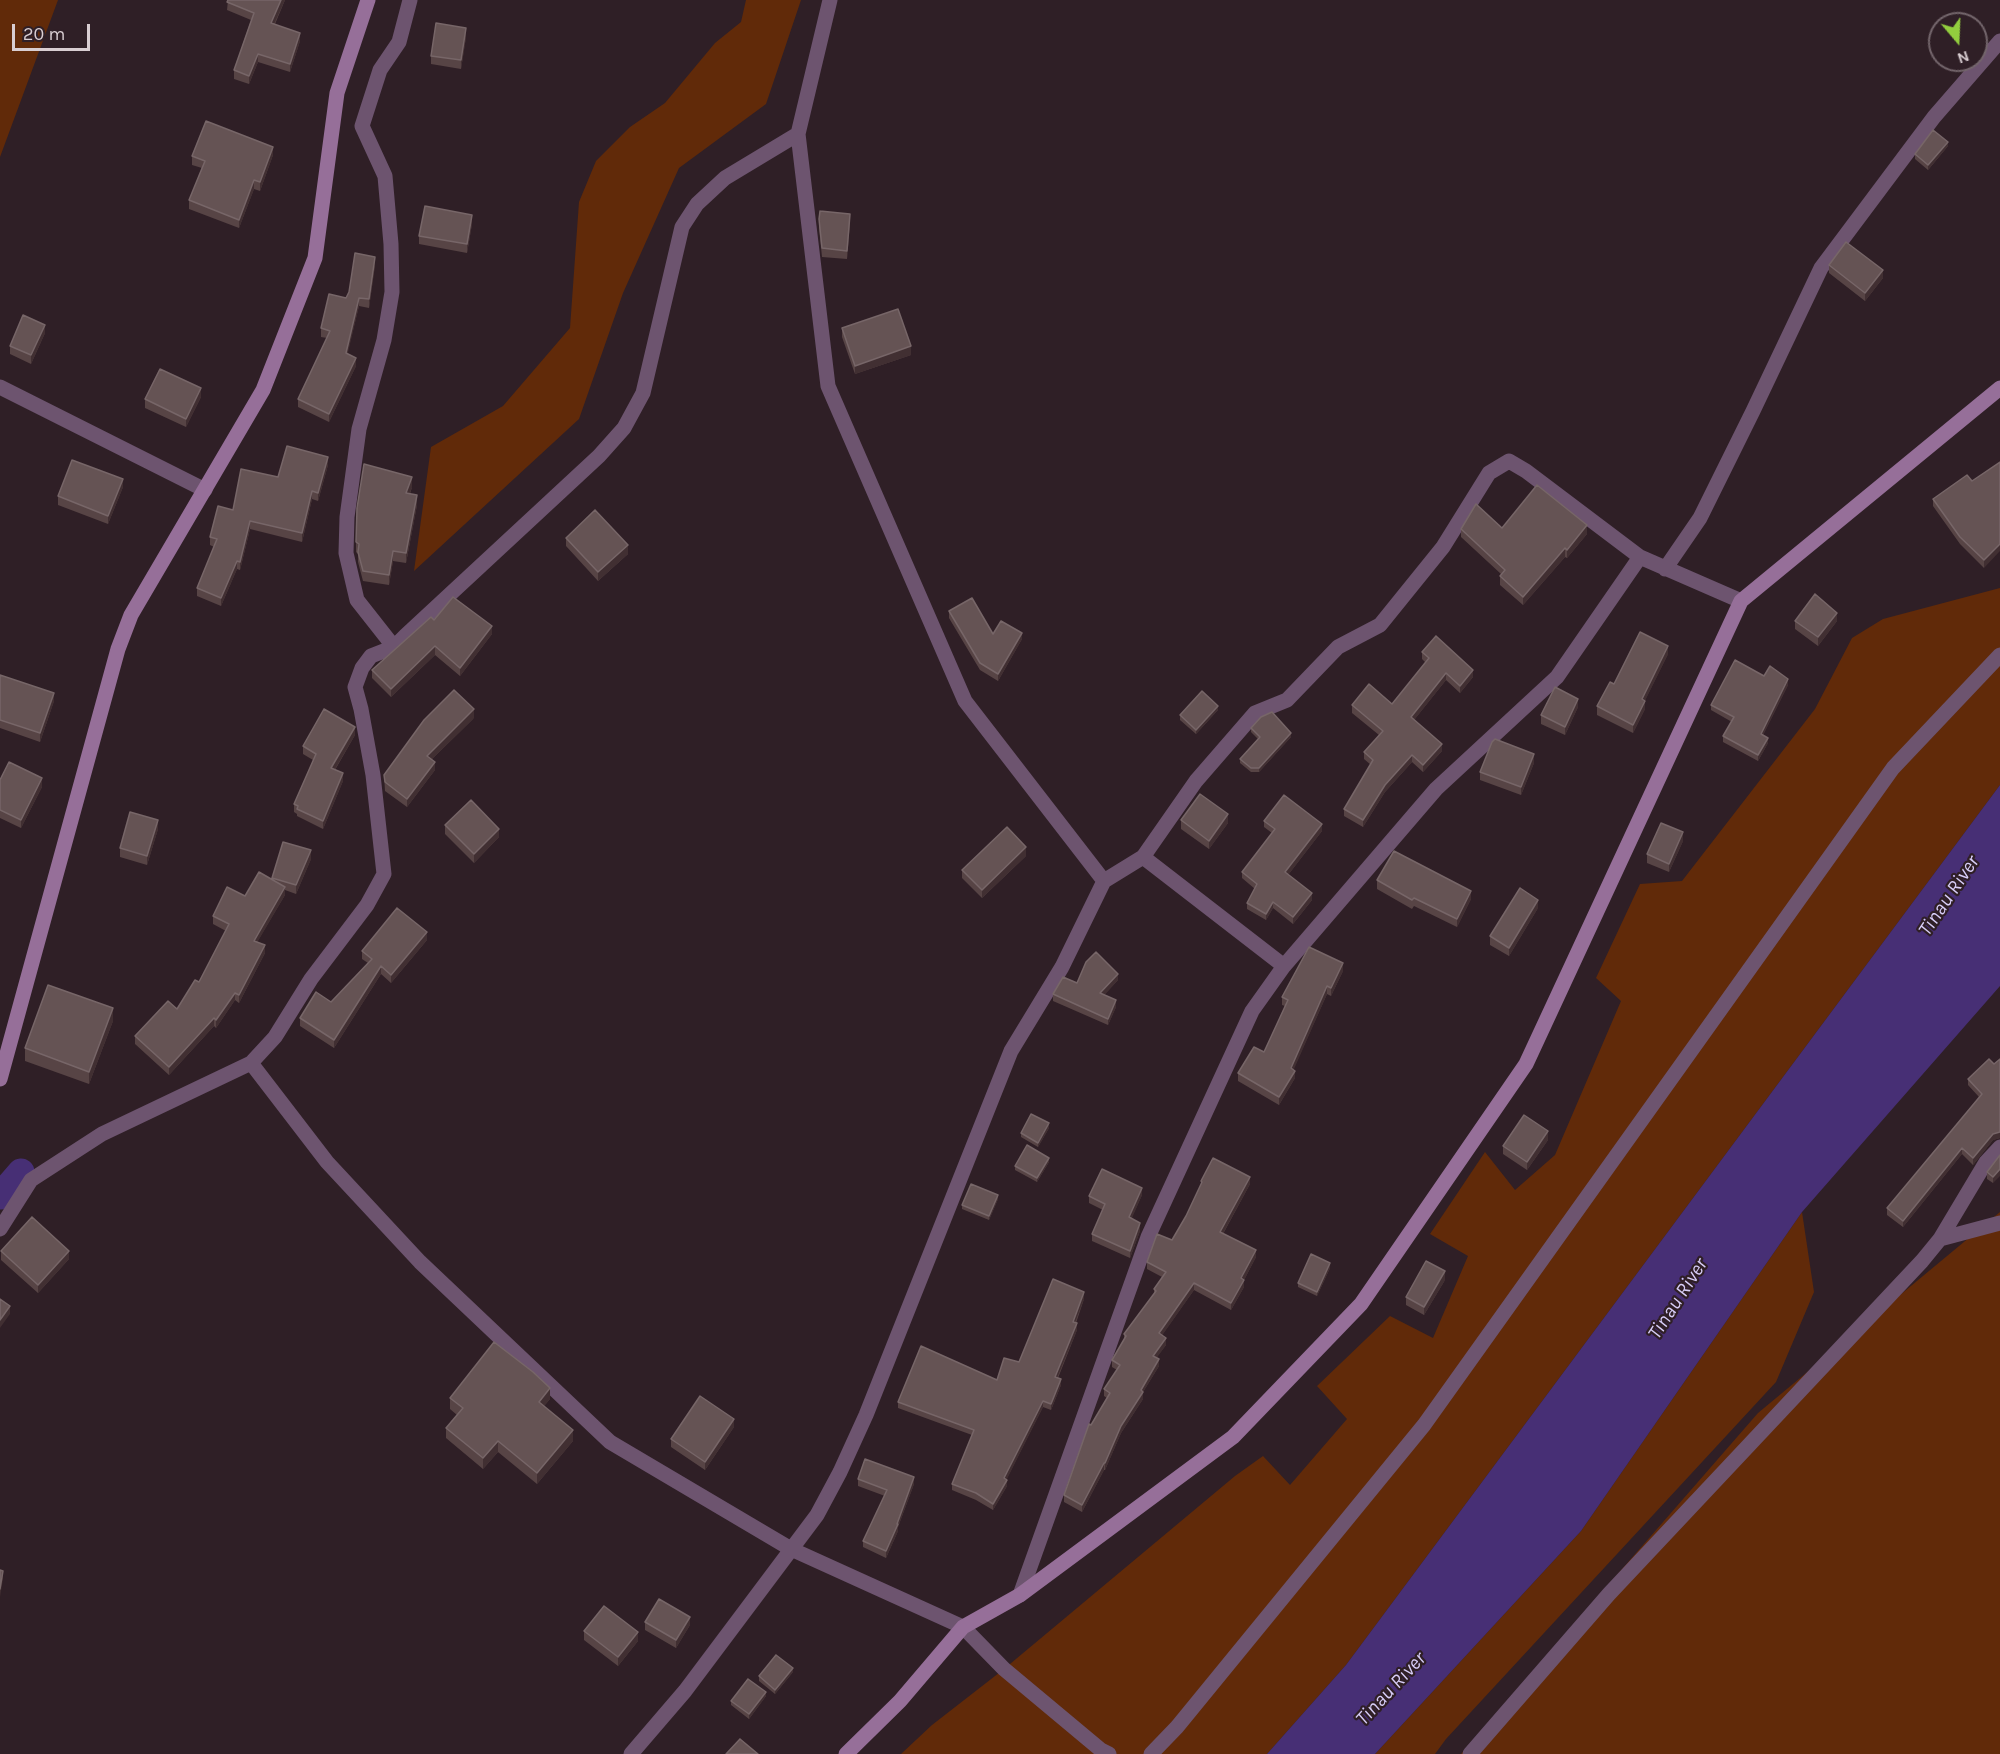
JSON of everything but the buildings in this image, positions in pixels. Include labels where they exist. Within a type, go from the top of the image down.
[{"type":"street","points":[[0,1078],[118,649],[131,615],[263,390],[315,258],[337,93],[368,0]]},
{"type":"street","points":[[394,647],[357,600],[346,553],[347,517],[358,429],[384,340],[392,292],[391,244],[385,176],[362,126],[380,70],[399,42],[410,0]]},
{"type":"street","points":[[830,0],[798,134],[828,386],[965,701],[1104,881]]},
{"type":"street","points":[[1665,569],[1700,518],[1821,268],[1934,117],[2000,41]]},
{"type":"street","points":[[0,1229],[31,1180],[102,1134],[251,1063],[275,1037],[311,979],[367,906],[384,874],[373,776],[355,687],[362,668],[371,656],[394,647],[599,456],[624,428],[642,393],[682,226],[696,204],[725,178],[798,134]]},
{"type":"street","points":[[0,387],[205,490]]},
{"type":"street","points":[[846,1754],[900,1701],[963,1627],[1020,1595],[1233,1437],[1361,1304],[1526,1064],[1741,601],[2000,388]]},
{"type":"street","points":[[631,1754],[685,1691],[817,1515],[866,1415],[1011,1051],[1062,967],[1104,881],[1143,857],[1196,781],[1255,713],[1287,700],[1338,647],[1380,625],[1443,547],[1489,472],[1509,461],[1526,471],[1640,557],[1741,601]]},
{"type":"street","points":[[1020,1595],[1148,1237],[1252,1011],[1284,966],[1436,789],[1557,677],[1640,557]]},
{"type":"street","points":[[1151,1754],[1177,1727],[1424,1425],[1893,768],[2000,655]]},
{"type":"street","points":[[1143,857],[1284,966]]},
{"type":"street","points":[[251,1063],[327,1162],[420,1262],[610,1442],[791,1549],[963,1627],[1004,1669],[1101,1750],[1109,1754]]},
{"type":"street","points":[[1470,1754],[1609,1594],[1914,1269],[1940,1239],[1986,1162],[2000,1148]]},
{"type":"street","points":[[1940,1239],[2000,1223]]},
{"type":"shaded area","points":[[0,0],[58,0],[0,157]]},
{"type":"shaded area","points":[[746,0],[801,0],[766,104],[679,168],[623,293],[579,419],[414,571],[431,447],[503,406],[570,328],[579,202],[596,161],[630,127],[665,103],[715,43],[741,22]]},
{"type":"shaded area","points":[[2000,588],[2000,785],[1346,1665],[1267,1754],[901,1754],[932,1725],[1004,1669],[1235,1476],[1263,1456],[1290,1485],[1347,1419],[1317,1386],[1390,1316],[1433,1338],[1468,1256],[1430,1234],[1485,1152],[1515,1190],[1555,1155],[1621,1001],[1596,978],[1640,884],[1682,881],[1815,709],[1852,638],[1883,619]]},
{"type":"shaded area","points":[[1802,1212],[1814,1292],[1776,1382],[1446,1739],[1435,1754],[1375,1754],[1581,1531]]},
{"type":"shaded area","points":[[2000,1212],[2000,1754],[1461,1754],[1758,1413]]},
{"type":"water","name":"Tinau River","points":[[2000,785],[2000,986],[1802,1212],[1581,1531],[1375,1754],[1267,1754],[1346,1665]]},
{"type":"waterway","points":[[0,1196],[21,1172]]}]
